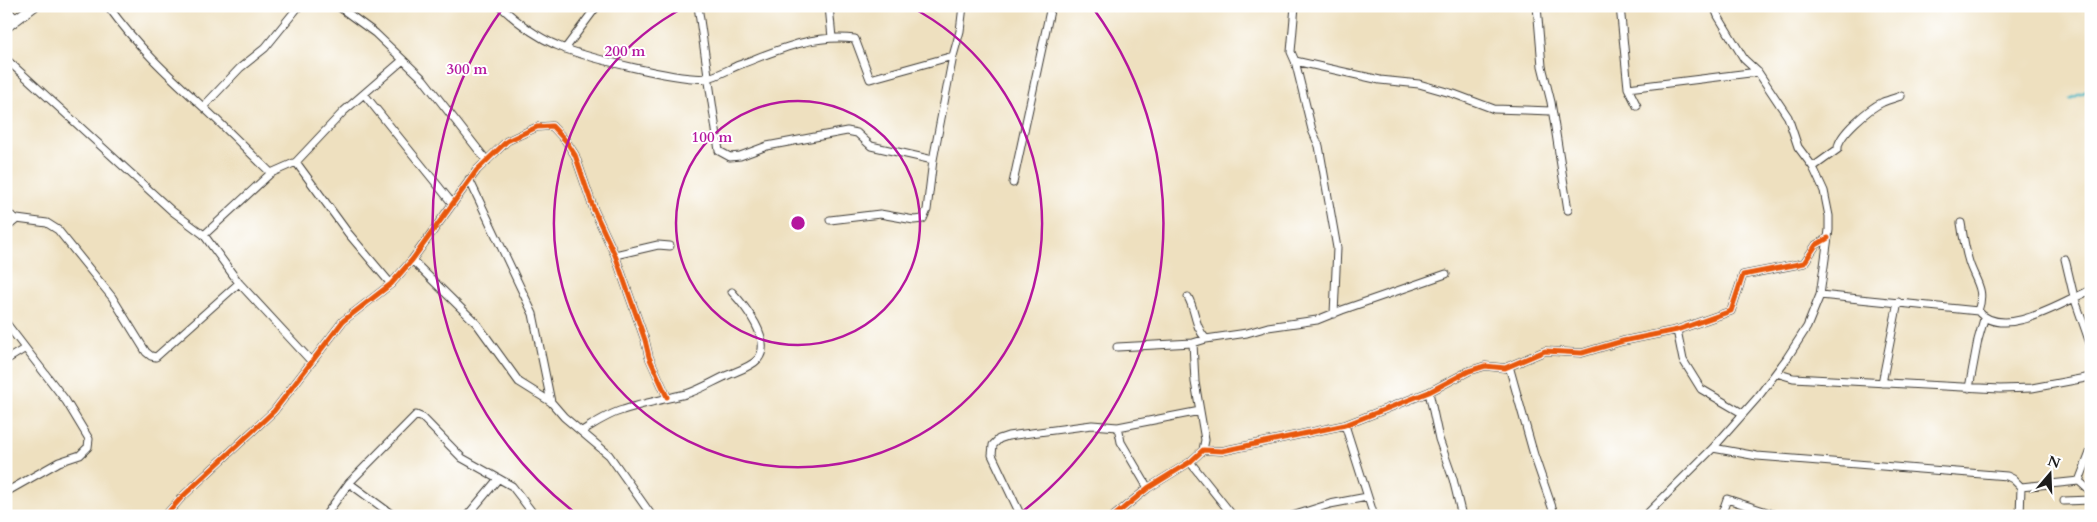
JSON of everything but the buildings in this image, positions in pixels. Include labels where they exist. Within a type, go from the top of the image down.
[{"type":"street","points":[[6,27],[34,6]]},
{"type":"street","points":[[108,6],[134,41],[170,78],[271,173]]},
{"type":"street","points":[[203,107],[240,68],[264,48],[299,6]]},
{"type":"street","points":[[338,6],[375,33],[423,79],[487,161]]},
{"type":"street","points":[[500,6],[513,19],[544,39],[565,49],[646,70],[692,78],[708,78],[789,45],[832,38],[855,39],[870,79],[953,56]]},
{"type":"street","points":[[565,49],[596,6]]},
{"type":"street","points":[[698,6],[719,151],[730,157],[740,156],[767,146],[847,131],[857,133],[871,146],[933,160]]},
{"type":"street","points":[[829,6],[832,38]]},
{"type":"street","points":[[830,220],[880,214],[914,220],[923,219],[953,56],[960,31],[962,6]]},
{"type":"street","points":[[1013,183],[1051,6]]},
{"type":"street","points":[[1295,6],[1291,52],[1296,61],[1312,130],[1319,146],[1337,248],[1334,314]]},
{"type":"street","points":[[1537,6],[1542,66],[1551,102],[1568,210]]},
{"type":"street","points":[[1620,6],[1628,88],[1637,106]]},
{"type":"street","points":[[1645,516],[1713,448],[1776,373],[1807,327],[1820,295],[1828,238],[1829,216],[1824,190],[1813,167],[1798,147],[1788,117],[1758,72],[1744,59],[1714,6]]},
{"type":"street","points":[[6,10],[16,18]]},
{"type":"street","points":[[6,59],[172,211],[204,235],[239,283],[312,362]]},
{"type":"street","points":[[204,235],[271,173],[296,162],[344,111],[403,60]]},
{"type":"street","points":[[1296,61],[1380,80],[1419,84],[1454,94],[1494,109],[1552,111]]},
{"type":"street","points":[[1628,88],[1758,72]]},
{"type":"street","points":[[364,94],[452,203]]},
{"type":"street","points":[[1813,167],[1838,149],[1837,144],[1846,131],[1881,103],[1901,96]]},
{"type":"street","points":[[165,516],[181,498],[274,411],[342,321],[391,284],[412,260],[469,179],[507,141],[537,127],[552,126],[566,141],[575,155],[594,210],[615,256],[645,340],[649,358],[667,397]]},
{"type":"street","points":[[296,162],[348,234],[391,284]]},
{"type":"street","points":[[469,179],[533,314],[551,402]]},
{"type":"street","points":[[6,213],[17,219],[47,223],[58,230],[112,297],[146,352],[151,356],[156,357],[239,283]]},
{"type":"street","points":[[6,228],[17,219]]},
{"type":"street","points":[[1961,223],[1969,263],[1976,276],[1980,291],[1978,311],[1984,319],[1999,322],[2027,318],[2091,290]]},
{"type":"street","points":[[1203,450],[1222,451],[1345,426],[1430,392],[1485,366],[1505,368],[1545,351],[1582,353],[1623,340],[1677,330],[1730,311],[1743,275],[1804,263],[1816,245],[1828,238]]},
{"type":"street","points":[[615,256],[658,245],[670,246]]},
{"type":"street","points":[[2065,259],[2074,297],[2091,346]]},
{"type":"street","points":[[412,260],[477,324],[519,382],[551,402],[564,418],[582,431],[617,463],[652,516]]},
{"type":"street","points":[[1118,347],[1193,343],[1268,327],[1317,320],[1446,274]]},
{"type":"street","points":[[582,431],[610,414],[667,397],[687,394],[744,368],[758,358],[762,344],[759,334],[747,308],[732,292]]},
{"type":"street","points":[[1820,295],[1864,301],[1898,302],[1978,311]]},
{"type":"street","points":[[1188,297],[1194,311],[1196,327],[1206,339]]},
{"type":"street","points":[[1882,383],[1898,302]]},
{"type":"street","points":[[1969,388],[1984,319]]},
{"type":"street","points":[[6,323],[24,349],[66,401],[89,439],[88,447],[80,455],[59,462],[6,492]]},
{"type":"street","points":[[1677,330],[1683,360],[1701,389],[1742,414]]},
{"type":"street","points":[[1114,516],[1148,488],[1190,462],[1203,450],[1205,440],[1195,382],[1193,343]]},
{"type":"street","points":[[6,360],[24,349]]},
{"type":"street","points":[[1509,366],[1534,455],[1555,516]]},
{"type":"street","points":[[1776,373],[1792,378],[1969,388],[2032,388],[2091,377]]},
{"type":"street","points":[[1430,392],[1439,439],[1453,479],[1462,516]]},
{"type":"street","points":[[1021,516],[992,455],[993,445],[999,439],[1008,436],[1092,425],[1118,426],[1200,411]]},
{"type":"street","points":[[325,516],[349,483],[416,415],[423,418],[462,458],[512,486],[535,516]]},
{"type":"street","points":[[1118,426],[1121,442],[1148,488]]},
{"type":"street","points":[[1345,426],[1374,516]]},
{"type":"street","points":[[1713,448],[1756,456],[2007,476],[2021,487],[2020,516]]},
{"type":"street","points":[[2079,481],[2091,450]]},
{"type":"street","points":[[1190,462],[1233,516]]},
{"type":"street","points":[[466,516],[498,479]]},
{"type":"street","points":[[2021,487],[2079,481],[2091,492]]},
{"type":"street","points":[[349,483],[394,516]]},
{"type":"street","points":[[1292,516],[1367,497]]},
{"type":"street","points":[[1721,516],[1727,499],[1780,516]]},
{"type":"street","points":[[2064,501],[2091,500]]},
{"type":"waterway","points":[[2070,99],[2091,89]]},
{"type":"cycle path","points":[[165,516],[181,498],[274,411],[343,321],[391,284],[412,260],[477,170],[507,141],[537,127],[552,126],[566,141],[575,155],[594,210],[615,255],[645,340],[649,357],[667,397]]},
{"type":"cycle path","points":[[1114,516],[1148,488],[1190,462],[1203,450],[1222,451],[1345,425],[1429,392],[1469,371],[1485,366],[1505,368],[1545,351],[1582,353],[1623,341],[1677,330],[1731,311],[1743,275],[1804,263],[1816,245],[1828,238]]}]
